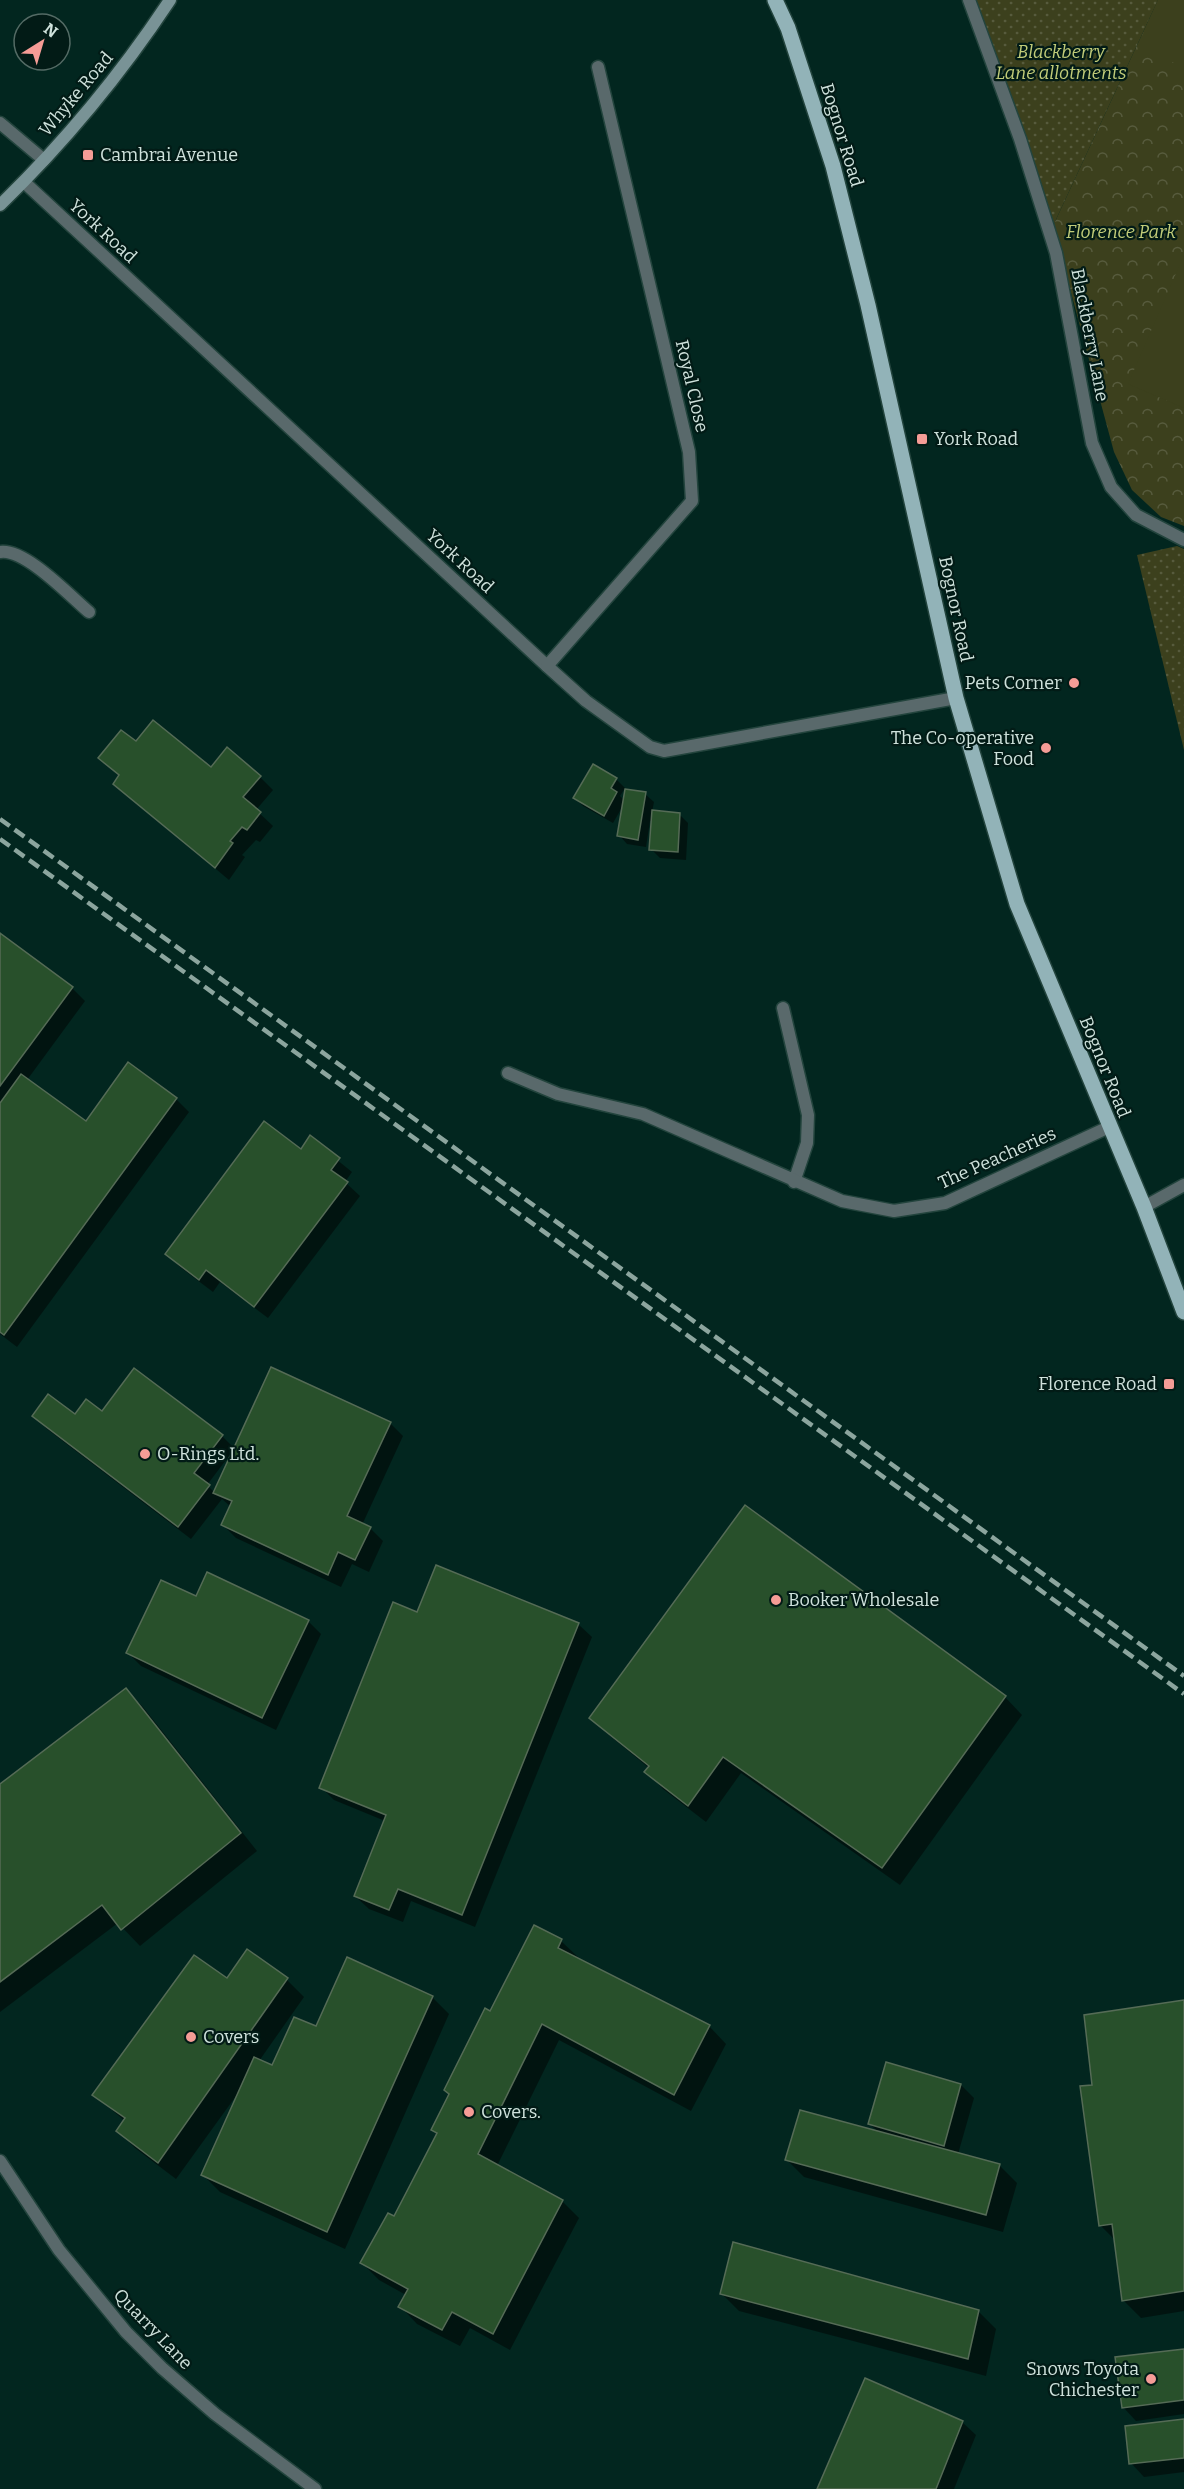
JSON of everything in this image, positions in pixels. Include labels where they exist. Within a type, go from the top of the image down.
[{"type":"main road","name":"Whyke Road","points":[[0,205],[24,182],[96,101],[137,49],[170,0]]},
{"type":"main road","name":"Bognor Road","points":[[775,0],[788,27],[833,166],[868,305],[956,698],[1017,904],[1144,1207],[1184,1312]]},
{"type":"street","name":"Blackberry Lane","points":[[969,0],[1020,140],[1056,253],[1092,443],[1111,487],[1136,515],[1184,540]]},
{"type":"street","name":"Royal Close","points":[[547,666],[692,501],[689,452],[598,68]]},
{"type":"street","points":[[0,123],[44,160]]},
{"type":"street","name":"York Road","points":[[24,182],[547,666],[586,701],[650,747],[664,751],[956,698]]},
{"type":"street","points":[[0,552],[6,551],[30,561],[89,612]]},
{"type":"street","points":[[783,1008],[808,1115],[807,1143],[794,1182]]},
{"type":"street","name":"The Peacheries","points":[[508,1073],[558,1094],[643,1114],[794,1182],[842,1201],[894,1211],[945,1203],[1109,1127]]},
{"type":"street","points":[[1144,1207],[1184,1185]]},
{"type":"street","name":"Quarry Lane","points":[[0,2161],[59,2250],[126,2332],[214,2414],[315,2489]]},
{"type":"green space","name":"Blackberry Lane allotments","points":[[973,0],[1158,0],[1053,226]]},
{"type":"green space","name":"Florence Park","points":[[1158,0],[1184,0],[1184,526],[1161,517],[1132,490],[1114,452],[1053,226]]},
{"type":"green space","points":[[1158,0],[1184,0],[1184,68],[1138,45]]},
{"type":"green space","points":[[1184,255],[1184,408],[1128,384]]},
{"type":"green space","points":[[1177,546],[1184,549],[1184,750],[1137,555]]},
{"type":"building","points":[[153,720],[211,767],[227,747],[261,776],[243,797],[261,812],[247,830],[242,827],[230,841],[233,843],[215,868],[113,784],[119,775],[98,758],[121,730],[136,741]]},
{"type":"building","points":[[593,764],[617,778],[611,788],[617,792],[604,816],[573,798]]},
{"type":"building","points":[[625,789],[646,792],[638,840],[617,836]]},
{"type":"building","points":[[652,810],[680,813],[678,852],[649,850]]},
{"type":"building","points":[[0,933],[73,987],[0,1086]]},
{"type":"building","points":[[128,1062],[177,1098],[4,1335],[0,1332],[0,1103],[21,1074],[86,1121]]},
{"type":"building","points":[[264,1121],[301,1149],[310,1135],[340,1158],[331,1170],[348,1182],[254,1307],[206,1270],[199,1280],[165,1254]]},
{"type":"building","points":[[271,1367],[391,1422],[347,1516],[371,1527],[355,1560],[338,1552],[328,1575],[221,1525],[232,1501],[213,1493]]},
{"type":"building","name":"O-Rings Ltd.","points":[[134,1368],[223,1435],[194,1473],[210,1485],[178,1527],[32,1416],[48,1394],[75,1414],[86,1399],[102,1411]]},
{"type":"building","name":"Booker Wholesale","points":[[745,1505],[1006,1696],[882,1868],[723,1757],[688,1806],[644,1772],[649,1766],[589,1718]]},
{"type":"building","points":[[436,1565],[579,1623],[462,1915],[398,1889],[389,1910],[354,1896],[386,1815],[319,1788],[393,1602],[417,1612]]},
{"type":"building","points":[[207,1572],[309,1620],[262,1718],[126,1653],[161,1580],[196,1596]]},
{"type":"building","points":[[126,1688],[241,1833],[121,1930],[102,1905],[0,1982],[0,1784]]},
{"type":"building","name":"Covers.","points":[[534,1925],[562,1939],[558,1948],[710,2025],[674,2095],[542,2024],[478,2154],[563,2200],[493,2334],[452,2312],[442,2330],[398,2307],[408,2289],[360,2263],[388,2213],[394,2216],[437,2133],[431,2130],[449,2094],[444,2090],[485,2008],[490,2011]]},
{"type":"building","name":"Covers","points":[[247,1949],[288,1978],[158,2163],[116,2131],[125,2118],[92,2095],[194,1955],[227,1978]]},
{"type":"building","points":[[347,1957],[433,1996],[327,2232],[201,2175],[254,2057],[272,2065],[294,2017],[316,2026]]},
{"type":"building","points":[[1184,2000],[1184,2291],[1122,2301],[1112,2224],[1099,2226],[1080,2086],[1092,2085],[1084,2015]]},
{"type":"building","points":[[886,2062],[961,2084],[944,2146],[868,2124]]},
{"type":"building","points":[[800,2110],[1000,2164],[986,2215],[785,2160]]},
{"type":"building","points":[[733,2242],[979,2310],[968,2359],[720,2294]]},
{"type":"building","name":"Snows Toyota Chichester","points":[[1184,2349],[1184,2400],[1122,2408],[1115,2357]]},
{"type":"building","points":[[865,2378],[963,2421],[936,2489],[817,2489]]},
{"type":"building","points":[[1184,2419],[1184,2458],[1129,2464],[1125,2426]]},
{"type":"railway","points":[[0,819],[1184,1676]]},
{"type":"railway","points":[[0,839],[1184,1694]]},
{"type":"place","name":"Cambrai Avenue","points":[[88,155]]},
{"type":"place","name":"York Road","points":[[922,439]]},
{"type":"place","name":"Pets Corner","points":[[1074,683]]},
{"type":"place","name":"The Co-operative Food","points":[[1046,748]]},
{"type":"place","name":"Florence Road","points":[[1169,1384]]},
{"type":"place","name":"O-Rings Ltd.","points":[[145,1454]]},
{"type":"place","name":"Booker Wholesale","points":[[776,1600]]},
{"type":"place","name":"Covers","points":[[191,2037]]},
{"type":"place","name":"Covers.","points":[[469,2112]]},
{"type":"place","name":"Snows Toyota Chichester","points":[[1151,2379]]}]
